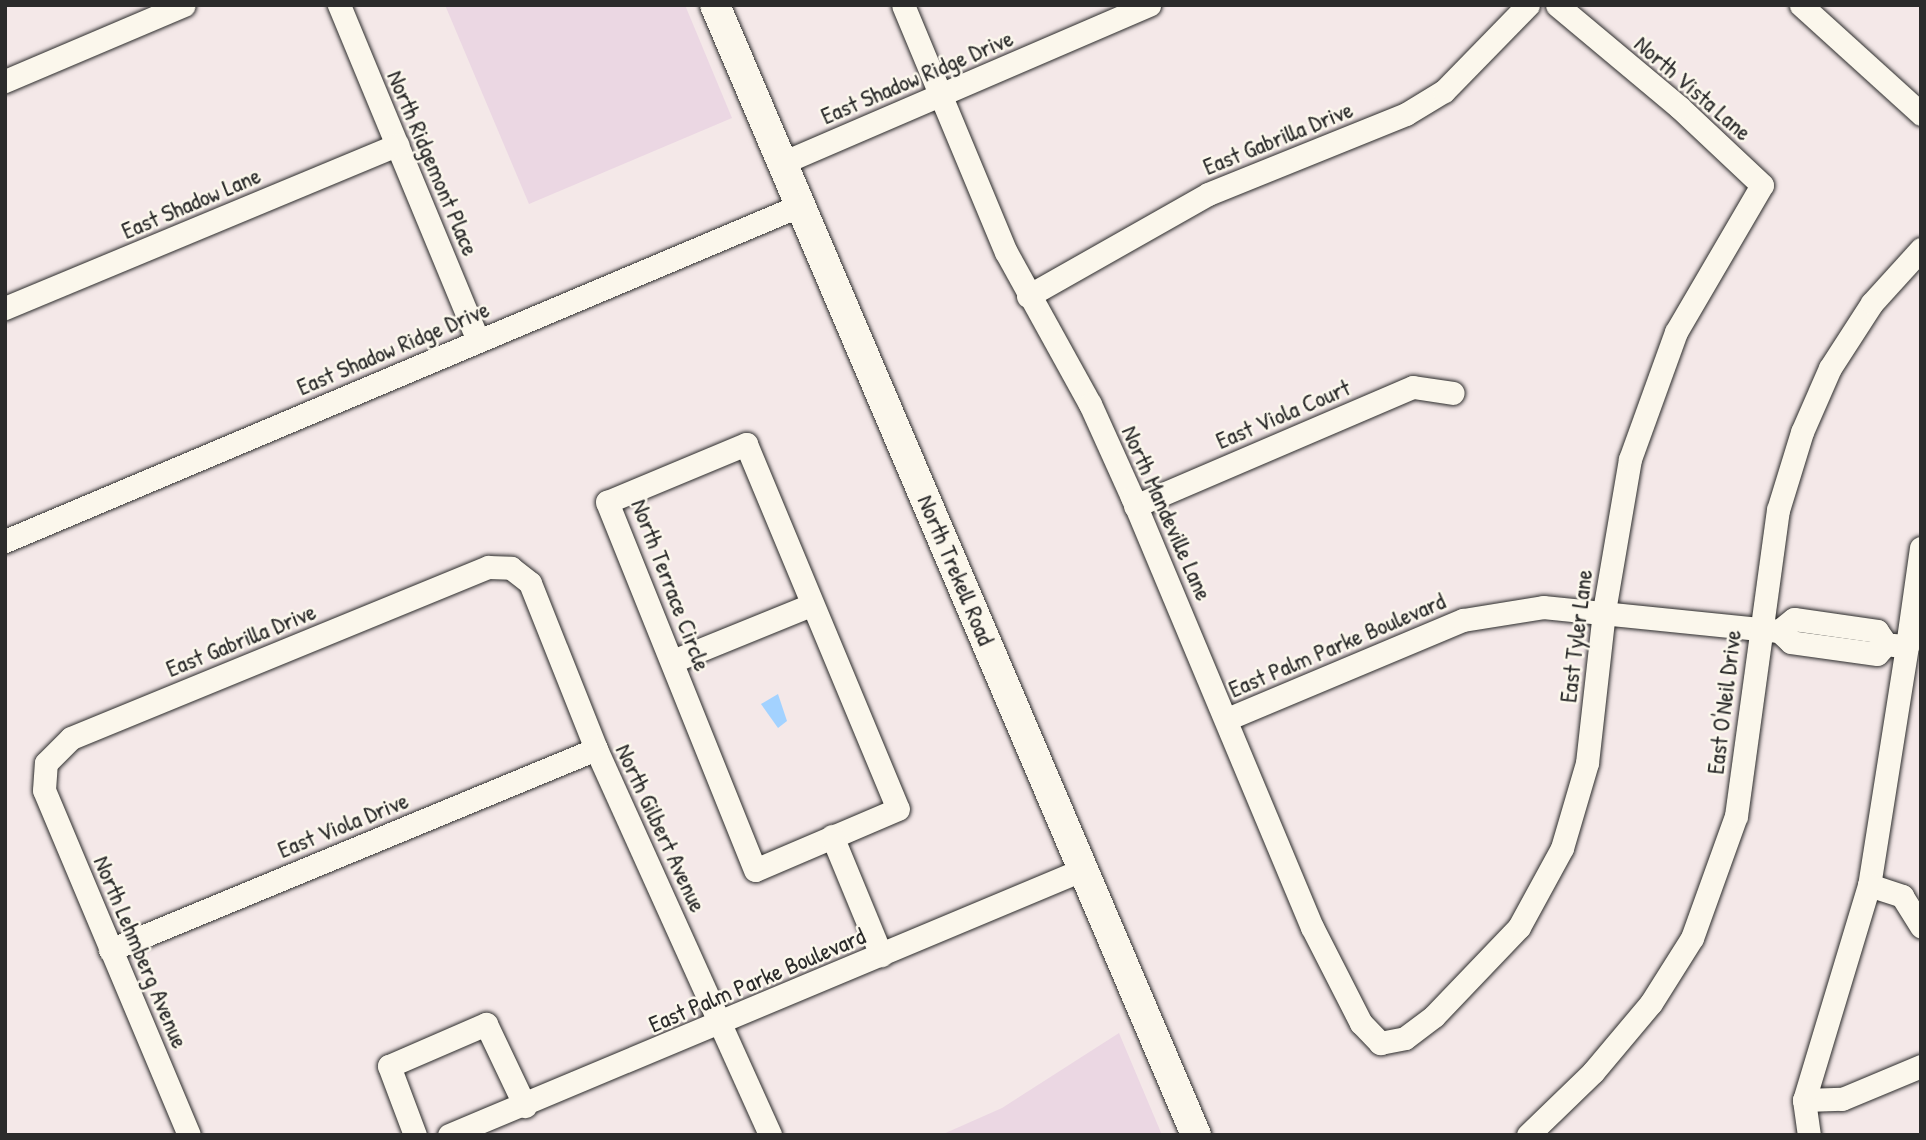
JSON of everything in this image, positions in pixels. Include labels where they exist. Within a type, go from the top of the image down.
[{"type":"main road","name":"North Trekell Road","points":[[715,5],[1196,1135]]},
{"type":"street","points":[[5,81],[184,5]]},
{"type":"street","name":"North Ridgemont Place","points":[[339,5],[478,341]]},
{"type":"street","name":"North Mandeville Lane","points":[[903,5],[1028,296],[1090,404],[1227,719],[1312,926],[1362,1023],[1380,1043]]},
{"type":"street","name":"East Shadow Ridge Drive","points":[[782,163],[1149,5]]},
{"type":"street","name":"East Gabrilla Drive","points":[[1028,296],[1208,194],[1406,114],[1444,91],[1528,5]]},
{"type":"street","name":"North Vista Lane","points":[[1557,5],[1679,107],[1762,185]]},
{"type":"street","points":[[1801,5],[1921,114]]},
{"type":"street","name":"East Shadow Lane","points":[[5,308],[397,145]]},
{"type":"street","name":"East Tyler Lane","points":[[1380,1043],[1405,1038],[1434,1016],[1519,927],[1562,848],[1587,764],[1604,611],[1630,458],[1672,344],[1762,185]]},
{"type":"street","name":"East Shadow Ridge Drive","points":[[5,541],[801,205]]},
{"type":"street","name":"East O'Neil Drive","points":[[1528,1135],[1593,1072],[1651,1003],[1692,938],[1736,816],[1769,630],[1778,510],[1802,432],[1830,368],[1865,314],[1921,249]]},
{"type":"street","name":"East Viola Court","points":[[1135,506],[1413,387],[1453,393]]},
{"type":"street","name":"North Terrace Circle","points":[[747,444],[811,605],[898,809],[755,870],[673,661],[607,502],[747,444]]},
{"type":"street","points":[[1809,1135],[1804,1100],[1869,885],[1897,645],[1921,548]]},
{"type":"street","name":"East Gabrilla Drive","points":[[44,790],[46,763],[71,738],[488,567]]},
{"type":"street","name":"North Gilbert Avenue","points":[[488,567],[510,568],[530,583],[596,749],[771,1135]]},
{"type":"street","points":[[673,661],[811,605]]},
{"type":"street","name":"East Palm Parke Boulevard","points":[[1227,719],[1463,620],[1543,607],[1604,611],[1769,630],[1791,642],[1877,654],[1897,645]]},
{"type":"street","name":"East Viola Drive","points":[[110,950],[596,749]]},
{"type":"street","name":"North Lehmberg Avenue","points":[[44,790],[189,1135]]},
{"type":"street","points":[[832,836],[881,955]]},
{"type":"street","name":"East Palm Parke Boulevard","points":[[449,1135],[722,1024],[1084,869]]},
{"type":"street","points":[[1869,885],[1902,895],[1921,926]]},
{"type":"street","points":[[415,1135],[388,1066],[486,1024],[525,1106]]},
{"type":"street","points":[[1804,1100],[1842,1099],[1921,1066]]},
{"type":"shaded area","points":[[445,5],[685,5],[732,118],[529,204]]},
{"type":"shaded area","points":[[1119,1033],[1162,1135],[941,1135],[1002,1108]]},
{"type":"water","points":[[778,694],[787,721],[778,728],[761,704]]}]
